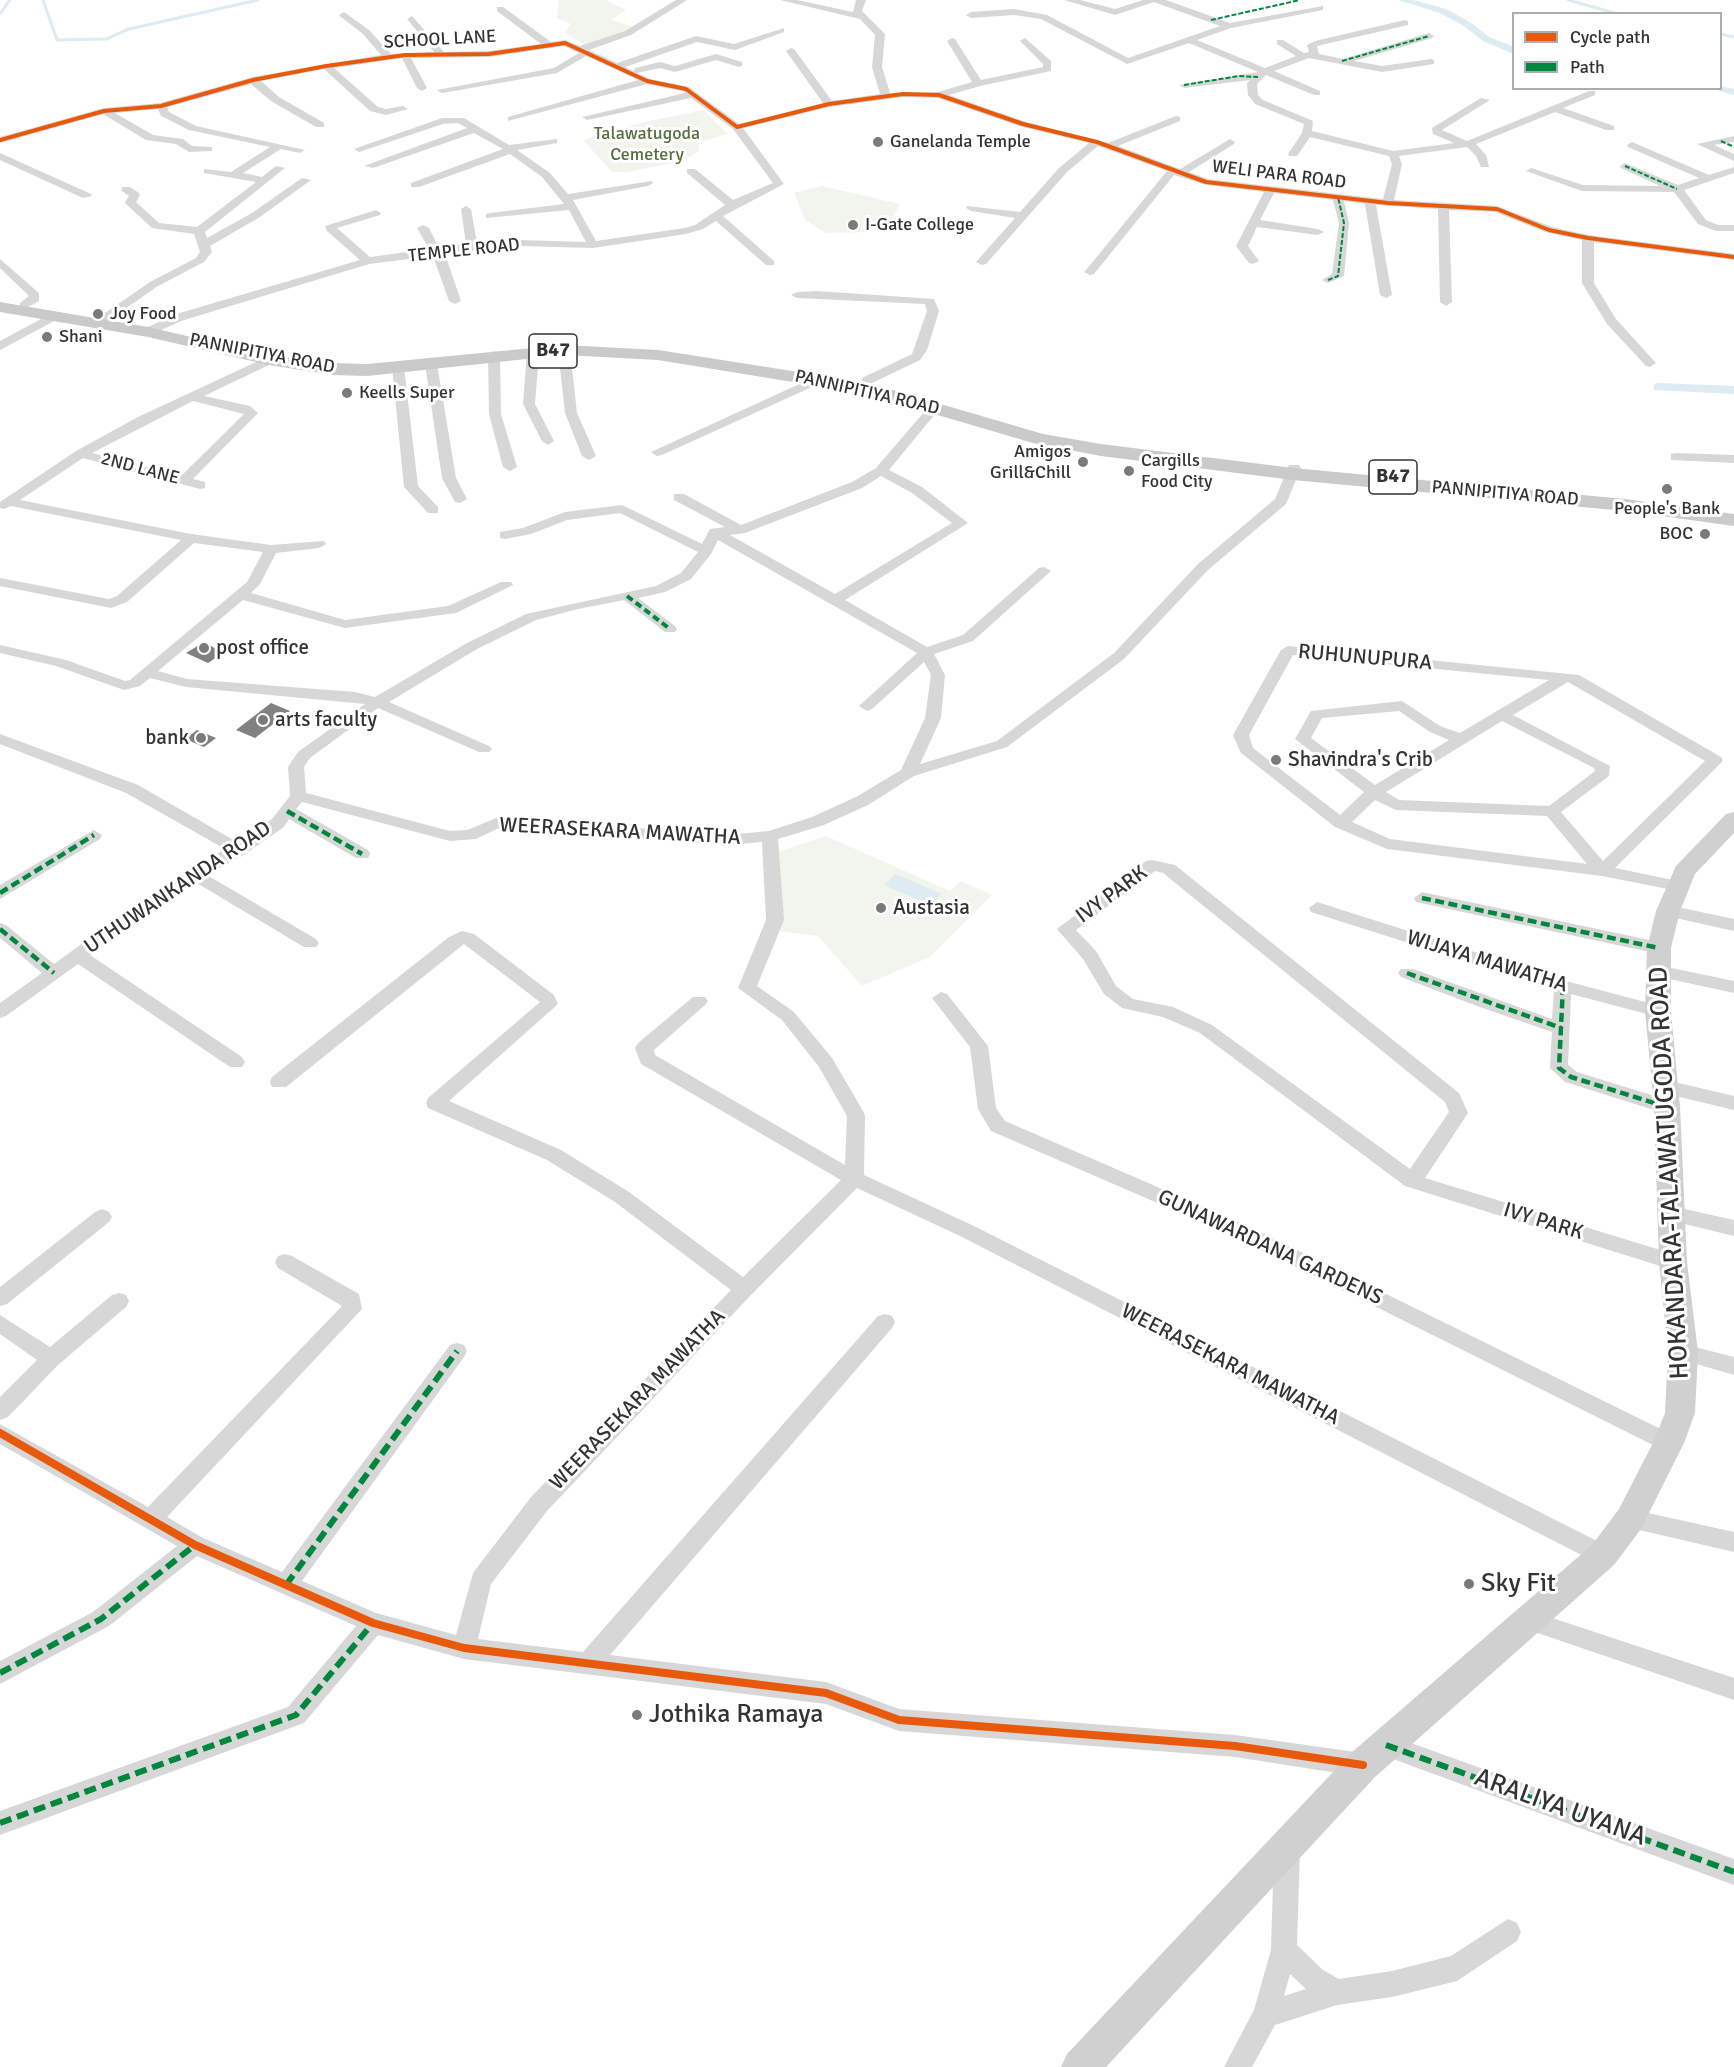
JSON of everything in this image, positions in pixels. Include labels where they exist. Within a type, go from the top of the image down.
[{"type":"main road","name":"PANNIPITIYA ROAD","points":[[0,301],[311,360],[338,362],[397,361],[563,344],[599,344],[662,350],[866,381],[1052,434],[1104,444],[1294,471],[1625,498],[1734,513]]},
{"type":"main road","name":"PANNIPITIYA ROAD","points":[[0,306],[54,316],[102,321]]},
{"type":"main road","name":"PANNIPITIYA ROAD","points":[[152,329],[269,360],[333,369],[398,367],[494,355],[564,350],[658,355],[819,379],[934,408],[1050,441],[1101,450],[1625,505],[1734,520]]},
{"type":"main road","name":"HOKANDARA-TALAWATUGODA ROAD","points":[[1080,2067],[1363,1765],[1603,1555],[1630,1519],[1669,1443],[1680,1413],[1683,1352],[1673,1262],[1667,1097],[1658,1011],[1658,960],[1673,898],[1684,872],[1734,819]]},
{"type":"street","points":[[442,90],[557,70],[584,51],[627,33],[682,0]]},
{"type":"street","points":[[785,0],[860,14],[872,23],[880,34],[877,67],[886,97]]},
{"type":"street","points":[[860,14],[861,0]]},
{"type":"street","points":[[1013,0],[1014,12]]},
{"type":"street","points":[[1070,0],[1115,12],[1152,0]]},
{"type":"street","points":[[1157,0],[1228,26]]},
{"type":"street","points":[[1211,20],[1300,0]]},
{"type":"street","points":[[971,15],[1014,12],[1044,17],[1127,61],[1134,61],[1228,26],[1320,8]]},
{"type":"street","points":[[500,9],[547,44]]},
{"type":"street","points":[[344,15],[366,32],[388,57]]},
{"type":"street","points":[[412,19],[442,55]]},
{"type":"street","points":[[1315,56],[1312,45],[1367,34],[1405,23]]},
{"type":"street","points":[[1346,25],[1367,34]]},
{"type":"street","points":[[616,67],[696,39],[735,46],[781,30]]},
{"type":"street","points":[[1342,61],[1429,36]]},
{"type":"street","points":[[1192,39],[1194,43],[1261,74],[1317,93]]},
{"type":"street","points":[[952,40],[978,83]]},
{"type":"street","points":[[939,95],[978,83],[1048,69],[1048,63],[1025,41]]},
{"type":"street","points":[[1280,42],[1302,56]]},
{"type":"street","name":"SCHOOL LANE","points":[[0,140],[104,111],[161,106],[253,80],[326,66],[405,55],[489,54],[565,43],[647,81],[686,89],[694,94],[737,127],[779,184]]},
{"type":"street","points":[[737,127],[829,104],[791,51]]},
{"type":"street","points":[[405,55],[422,88]]},
{"type":"street","points":[[1184,85],[1261,74],[1302,56],[1315,56],[1382,69],[1431,62]]},
{"type":"street","points":[[628,73],[657,65],[677,69],[716,57],[740,64]]},
{"type":"street","points":[[326,66],[374,109],[386,112],[403,109]]},
{"type":"street","points":[[1261,74],[1252,83],[1253,95],[1259,102],[1309,123],[1307,133],[1293,154]]},
{"type":"street","points":[[253,80],[275,99],[320,125]]},
{"type":"street","points":[[512,119],[647,81]]},
{"type":"street","points":[[1307,133],[1393,154],[1468,144],[1592,93]]},
{"type":"street","points":[[587,117],[694,94]]},
{"type":"street","name":"WELI PARA ROAD","points":[[829,104],[886,97],[939,95],[1023,124],[1097,142],[1206,182],[1388,203],[1497,209],[1549,230],[1588,238],[1734,257]]},
{"type":"street","points":[[1485,100],[1437,128],[1437,132],[1468,144],[1481,155],[1485,165]]},
{"type":"street","points":[[161,106],[165,114],[193,128],[300,150]]},
{"type":"street","points":[[1556,109],[1610,128]]},
{"type":"street","points":[[104,111],[150,138],[179,141],[189,149],[208,149]]},
{"type":"street","points":[[1109,146],[1176,119]]},
{"type":"street","points":[[359,149],[442,121],[460,120],[509,149],[546,175],[569,202],[592,245]]},
{"type":"street","points":[[369,166],[475,129]]},
{"type":"street","points":[[1734,139],[1702,144],[1734,158]]},
{"type":"street","points":[[415,185],[509,149],[553,141]]},
{"type":"street","points":[[1090,272],[1175,172],[1230,141]]},
{"type":"street","points":[[1721,141],[1734,147]]},
{"type":"street","points":[[982,262],[1020,216],[1063,170],[1097,142]]},
{"type":"street","points":[[1632,145],[1709,179]]},
{"type":"street","points":[[233,175],[279,146]]},
{"type":"street","points":[[1388,203],[1397,164],[1393,154]]},
{"type":"street","points":[[0,156],[87,196]]},
{"type":"street","points":[[1625,166],[1677,189],[1702,222],[1716,228],[1734,228]]},
{"type":"street","points":[[126,189],[135,195],[130,202],[156,226],[199,231],[280,168]]},
{"type":"street","points":[[1531,171],[1582,188],[1677,189],[1734,170]]},
{"type":"street","points":[[208,171],[264,180]]},
{"type":"street","points":[[690,171],[732,205]]},
{"type":"street","points":[[203,245],[256,215],[306,180]]},
{"type":"street","points":[[490,216],[569,202],[648,183]]},
{"type":"street","name":"TEMPLE ROAD","points":[[152,329],[177,318],[368,261],[519,243],[592,245],[686,231],[717,216],[732,205],[779,184]]},
{"type":"street","points":[[1253,261],[1242,246],[1271,189]]},
{"type":"street","points":[[1328,280],[1338,276],[1344,223],[1338,197]]},
{"type":"street","points":[[1370,201],[1386,295]]},
{"type":"street","points":[[1443,206],[1446,302]]},
{"type":"street","points":[[971,208],[1020,216]]},
{"type":"street","points":[[466,209],[472,247]]},
{"type":"street","points":[[368,261],[331,229],[331,226],[376,213]]},
{"type":"street","points":[[717,216],[770,264]]},
{"type":"street","points":[[1255,223],[1318,232]]},
{"type":"street","points":[[423,228],[438,253],[455,301]]},
{"type":"street","points":[[102,321],[154,284],[200,260],[206,252],[199,231]]},
{"type":"street","points":[[1588,238],[1588,283],[1611,321],[1650,363]]},
{"type":"street","points":[[0,262],[35,295],[35,299],[24,305]]},
{"type":"street","points":[[797,295],[817,294],[930,301],[933,311],[921,350],[916,357],[866,381]]},
{"type":"street","points":[[0,346],[54,316]]},
{"type":"street","points":[[564,350],[571,413],[589,456]]},
{"type":"street","points":[[533,352],[529,404],[548,441]]},
{"type":"street","points":[[494,355],[495,414],[510,466]]},
{"type":"street","points":[[5,504],[81,454],[142,420],[269,360]]},
{"type":"street","points":[[431,364],[449,478],[460,499]]},
{"type":"street","points":[[398,367],[411,487],[433,510]]},
{"type":"street","points":[[657,452],[819,379]]},
{"type":"street","points":[[184,481],[252,413],[246,409],[193,397]]},
{"type":"street","points":[[715,531],[740,530],[858,485],[881,471],[934,408]]},
{"type":"street","name":"2ND LANE","points":[[81,454],[200,484]]},
{"type":"street","points":[[1676,457],[1734,459]]},
{"type":"street","points":[[837,599],[962,524],[917,490],[881,471]]},
{"type":"street","name":"WEERASEKARA MAWATHA","points":[[298,796],[450,836],[470,835],[499,822],[727,840],[770,836],[818,821],[862,801],[908,773],[1002,744],[1119,656],[1203,567],[1281,501],[1294,471]]},
{"type":"street","points":[[680,497],[740,530]]},
{"type":"street","points":[[5,504],[191,538],[271,549],[319,543]]},
{"type":"street","points":[[505,535],[526,531],[565,516],[622,509],[706,551]]},
{"type":"street","points":[[715,531],[926,652],[938,675],[933,718],[908,773]]},
{"type":"street","points":[[298,796],[296,767],[304,755],[376,702],[472,646],[531,617],[660,589],[686,576],[706,551],[715,531]]},
{"type":"street","points":[[0,582],[111,604],[122,599],[191,538]]},
{"type":"street","points":[[0,649],[61,663],[124,686],[135,683],[253,584],[271,549]]},
{"type":"street","points":[[867,706],[926,652],[968,638],[1044,571]]},
{"type":"street","points":[[241,595],[345,624],[452,610],[506,585]]},
{"type":"street","points":[[627,596],[670,629]]},
{"type":"street","name":"RUHUNUPURA","points":[[1602,871],[1715,760],[1574,678],[1288,650],[1241,735],[1246,750],[1341,822],[1387,844],[1602,871],[1673,898],[1734,925]]},
{"type":"street","points":[[149,673],[186,683],[355,697],[376,702],[484,749]]},
{"type":"street","points":[[1341,822],[1374,792],[1565,677]]},
{"type":"street","points":[[1461,739],[1435,729],[1402,706],[1316,714],[1303,739],[1374,792],[1396,805],[1552,811],[1603,773],[1602,766],[1501,715]]},
{"type":"street","points":[[0,739],[132,789],[239,850]]},
{"type":"street","name":"UTHUWANKANDA ROAD","points":[[0,1012],[141,909],[278,824],[298,796]]},
{"type":"street","points":[[286,811],[362,854]]},
{"type":"street","points":[[1552,811],[1602,871]]},
{"type":"street","points":[[0,893],[93,835]]},
{"type":"street","name":"WEERASEKARA MAWATHA","points":[[464,1648],[482,1580],[539,1504],[744,1289],[854,1179],[856,1116],[826,1063],[788,1016],[747,988],[775,920],[770,836]]},
{"type":"street","name":"IVY PARK","points":[[1412,1181],[1459,1113],[1452,1098],[1169,869],[1152,865],[1066,929],[1090,955],[1110,990],[1128,1004],[1167,1011],[1206,1029],[1412,1181],[1673,1262]]},
{"type":"street","points":[[195,875],[310,943]]},
{"type":"street","points":[[1422,897],[1658,960],[1734,987]]},
{"type":"street","name":"WIJAYA MAWATHA","points":[[1317,908],[1563,986],[1658,1011]]},
{"type":"street","points":[[0,929],[54,973]]},
{"type":"street","points":[[279,1082],[455,941],[462,937],[468,938],[548,999],[549,1004],[435,1103],[554,1155],[622,1197],[744,1289]]},
{"type":"street","points":[[78,955],[236,1062]]},
{"type":"street","points":[[1407,973],[1561,1028]]},
{"type":"street","points":[[1563,986],[1559,1068],[1571,1077],[1667,1097],[1734,1103]]},
{"type":"street","name":"GUNAWARDANA GARDENS","points":[[940,998],[979,1046],[987,1109],[998,1126],[1242,1232],[1669,1443]]},
{"type":"street","name":"WEERASEKARA MAWATHA","points":[[699,1000],[644,1048],[647,1059],[854,1179],[967,1231],[1603,1555]]},
{"type":"street","points":[[1671,1214],[1734,1228]]},
{"type":"street","points":[[0,1298],[102,1217]]},
{"type":"street","points":[[151,1519],[352,1309],[352,1300],[285,1262]]},
{"type":"street","points":[[0,1411],[51,1359],[119,1301]]},
{"type":"street","points":[[588,1663],[885,1322]]},
{"type":"street","points":[[0,1323],[51,1359]]},
{"type":"street","points":[[286,1585],[457,1351]]},
{"type":"street","points":[[1683,1352],[1734,1366]]},
{"type":"street","points":[[0,1433],[195,1545],[373,1623],[464,1648],[826,1693],[899,1720],[1235,1746],[1363,1765]]},
{"type":"street","points":[[1630,1519],[1734,1542]]},
{"type":"street","points":[[0,1673],[101,1619],[195,1545]]},
{"type":"street","points":[[1528,1620],[1734,1689]]},
{"type":"street","points":[[0,1823],[296,1715],[373,1623]]},
{"type":"street","name":"ARALIYA UYANA","points":[[1386,1745],[1734,1872]]},
{"type":"street","points":[[1237,2067],[1266,2015],[1284,1950],[1287,1844]]},
{"type":"street","points":[[1266,2015],[1337,1992],[1392,1984],[1457,1968],[1508,1932]]},
{"type":"street","points":[[1284,1950],[1314,1979],[1337,1992]]},
{"type":"green space","points":[[559,0],[606,0],[626,10],[611,20],[637,28],[589,48],[565,32],[571,24],[557,18]]},
{"type":"green space","name":"Talawatugoda Cemetery","points":[[703,110],[728,134],[699,142],[699,151],[683,161],[627,172],[612,172],[583,140],[640,123]]},
{"type":"green space","points":[[822,186],[900,204],[888,225],[866,232],[826,233],[805,220],[794,193]]},
{"type":"green space","name":"Austasia","points":[[826,836],[950,891],[961,881],[992,895],[930,957],[862,986],[818,936],[778,931],[774,853]]},
{"type":"shaded area","points":[[896,874],[942,894],[930,905],[884,885]]},
{"type":"building","name":"post office","points":[[204,642],[223,653],[208,663],[186,653]]},
{"type":"building","name":"arts faculty","points":[[271,703],[290,711],[255,738],[236,730]]},
{"type":"building","name":"bank","points":[[197,730],[216,738],[204,747],[185,739]]},
{"type":"waterway","points":[[0,14],[10,0]]},
{"type":"waterway","points":[[43,0],[57,40],[106,39],[129,29],[258,0]]},
{"type":"waterway","points":[[1403,0],[1443,11],[1467,24],[1486,39],[1512,50]]},
{"type":"waterway","points":[[1568,0],[1611,12]]},
{"type":"waterway","points":[[1722,34],[1734,37]]},
{"type":"waterway","points":[[1722,90],[1734,92]]},
{"type":"waterway","points":[[1658,387],[1734,390]]},
{"type":"marked path","points":[[1211,20],[1300,0]]},
{"type":"marked path","points":[[1342,61],[1429,36]]},
{"type":"marked path","points":[[1184,85],[1239,76],[1258,77]]},
{"type":"marked path","points":[[1721,141],[1734,147]]},
{"type":"marked path","points":[[1625,166],[1677,189]]},
{"type":"marked path","points":[[1328,280],[1338,276],[1344,223],[1338,197]]},
{"type":"marked path","points":[[627,596],[670,629]]},
{"type":"marked path","points":[[287,811],[362,854]]},
{"type":"marked path","points":[[0,893],[94,835]]},
{"type":"marked path","points":[[1422,898],[1659,948]]},
{"type":"marked path","points":[[0,929],[54,973]]},
{"type":"marked path","points":[[1407,973],[1561,1028]]},
{"type":"marked path","points":[[1563,986],[1559,1068],[1571,1077],[1667,1107]]},
{"type":"marked path","points":[[286,1585],[457,1351]]},
{"type":"marked path","points":[[0,1673],[101,1619],[195,1545]]},
{"type":"marked path","points":[[0,1823],[296,1715],[373,1623]]},
{"type":"marked path","points":[[1386,1745],[1734,1872]]},
{"type":"cycle path","points":[[0,140],[104,111],[161,106],[253,80],[326,66],[405,55],[489,54],[565,43],[647,81],[686,89],[737,127],[829,104],[903,94],[939,95],[1023,124],[1097,142],[1206,182],[1388,203],[1497,209],[1549,230],[1588,238],[1734,257]]},
{"type":"cycle path","points":[[0,1433],[195,1545],[373,1623],[464,1648],[826,1693],[899,1720],[1235,1746],[1363,1765]]},
{"type":"place","name":"Ganelanda Temple","points":[[878,142]]},
{"type":"place","name":"I-Gate College","points":[[853,225]]},
{"type":"place","name":"Joy Food","points":[[98,314]]},
{"type":"place","name":"Shani","points":[[47,337]]},
{"type":"place","name":"Keells Super","points":[[347,393]]},
{"type":"place","name":"Amigos Grill&Chill","points":[[1083,462]]},
{"type":"place","name":"Cargills Food City","points":[[1129,471]]},
{"type":"place","name":"People's Bank","points":[[1667,489]]},
{"type":"place","name":"BOC","points":[[1705,534]]},
{"type":"place","name":"post office","points":[[204,648]]},
{"type":"place","name":"arts faculty","points":[[263,720]]},
{"type":"place","name":"bank","points":[[201,738]]},
{"type":"place","name":"Shavindra's Crib","points":[[1276,760]]},
{"type":"place","name":"Austasia","points":[[881,908]]},
{"type":"place","name":"Sky Fit","points":[[1469,1584]]},
{"type":"place","name":"Jothika Ramaya","points":[[637,1715]]}]
